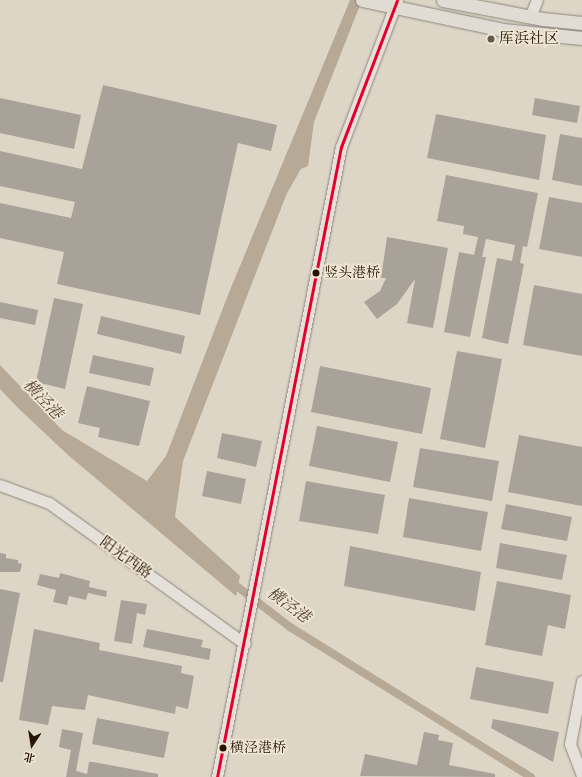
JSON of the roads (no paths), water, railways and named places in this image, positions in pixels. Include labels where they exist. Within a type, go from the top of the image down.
[{"type":"main road","points":[[443,0],[530,17],[582,23]]},
{"type":"main road","points":[[366,1],[396,4],[503,30],[582,38]]},
{"type":"street","points":[[530,17],[537,0]]},
{"type":"street","points":[[217,777],[234,682],[251,617],[341,147],[396,4]]},
{"type":"street","name":"阳光西路","points":[[0,485],[49,503],[245,644]]},
{"type":"street","points":[[582,681],[570,744],[582,776]]},
{"type":"waterway","name":"横泾港","points":[[230,581],[290,627],[531,777]]},
{"type":"place","name":"厍浜社区","points":[[491,39]]},
{"type":"place","name":"竖头港桥","points":[[316,273]]},
{"type":"place","name":"横泾港桥","points":[[223,748]]}]
